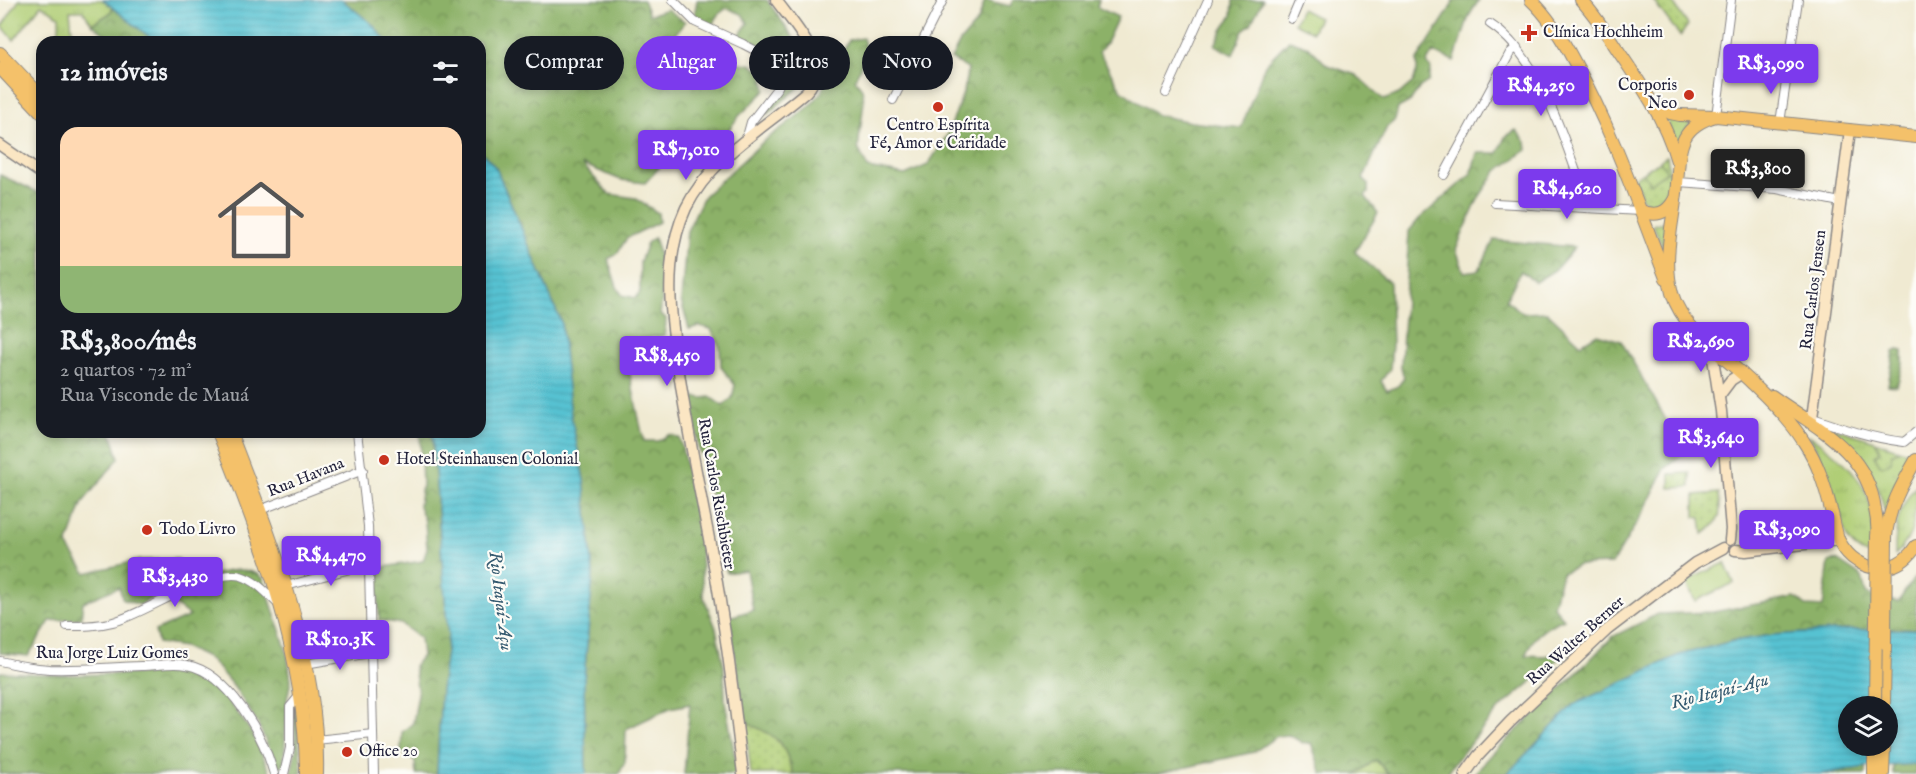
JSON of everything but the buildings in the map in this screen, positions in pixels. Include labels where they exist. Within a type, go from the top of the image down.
[{"type":"main road","points":[[1531,0],[1557,30],[1595,99],[1683,315],[1693,328],[1753,384],[1793,427],[1810,452],[1822,481],[1839,540],[1857,561],[1867,566],[1880,568],[1896,566],[1911,554],[1916,546]]},
{"type":"main road","points":[[1584,1],[1652,102],[1671,142],[1678,165]]},
{"type":"main road","points":[[0,53],[36,91]]},
{"type":"main road","points":[[0,68],[36,107]]},
{"type":"main road","points":[[1652,102],[1670,113],[1692,116],[1716,116],[1916,136]]},
{"type":"main road","points":[[1672,292],[1669,250],[1680,148],[1687,132],[1704,119],[1716,116]]},
{"type":"main road","points":[[1640,212],[1656,215],[1664,212],[1671,206],[1676,196]]},
{"type":"main road","points":[[1753,384],[1839,444],[1859,466],[1869,482],[1881,537],[1884,696]]},
{"type":"main road","points":[[220,438],[282,609],[300,695],[306,774]]},
{"type":"main road","points":[[232,438],[286,586],[305,664],[316,740],[317,774]]},
{"type":"main road","points":[[1875,696],[1881,537],[1888,518],[1906,490],[1914,469]]},
{"type":"main road","points":[[246,505],[260,510]]},
{"type":"main road","points":[[1874,756],[1874,774]]},
{"type":"main road","points":[[1883,774],[1884,756]]},
{"type":"street","points":[[673,0],[695,22],[768,57],[779,66],[781,80],[778,87],[751,122],[747,140]]},
{"type":"street","name":"Rua Carlos Rischbieter","points":[[743,774],[716,576],[684,404],[670,299],[672,258],[678,229],[688,205],[719,162],[806,92],[812,86],[816,76],[812,51],[776,0]]},
{"type":"street","points":[[892,100],[943,0]]},
{"type":"street","points":[[1166,93],[1208,0]]},
{"type":"street","points":[[1292,19],[1300,0]]},
{"type":"street","points":[[1716,116],[1731,0]]},
{"type":"street","points":[[1780,123],[1798,0]]},
{"type":"street","points":[[1490,24],[1517,47],[1530,67],[1551,108],[1589,208]]},
{"type":"street","points":[[1444,175],[1510,53],[1517,47]]},
{"type":"street","name":"Rua Carlos Jensen","points":[[1812,418],[1850,130]]},
{"type":"street","points":[[0,145],[36,170]]},
{"type":"street","points":[[1678,183],[1777,189],[1840,202]]},
{"type":"street","points":[[1495,202],[1640,212]]},
{"type":"street","points":[[1711,345],[1719,396],[1731,529],[1729,546],[1746,551],[1839,540]]},
{"type":"street","points":[[1719,396],[1731,381],[1742,374]]},
{"type":"street","points":[[1797,413],[1859,433],[1904,442],[1916,432]]},
{"type":"street","points":[[358,438],[368,526],[374,774]]},
{"type":"street","name":"Rua Havana","points":[[260,510],[363,470]]},
{"type":"street","name":"Rua Walter Berner","points":[[1465,774],[1478,756],[1510,722],[1607,630],[1695,563],[1729,546]]},
{"type":"street","points":[[286,586],[369,564]]},
{"type":"street","points":[[67,626],[92,626],[115,622],[211,579],[230,574],[253,581],[282,609]]},
{"type":"street","points":[[305,664],[370,653]]},
{"type":"street","name":"Rua Jorge Luiz Gomes","points":[[0,661],[50,669],[184,664],[206,671],[226,689],[247,716],[262,741],[274,774]]},
{"type":"street","points":[[284,774],[290,748],[290,707],[300,695]]},
{"type":"street","points":[[316,740],[373,734]]},
{"type":"green space","points":[[19,0],[103,0],[113,8],[109,14],[92,24],[83,11],[70,11],[72,36],[58,36],[59,16],[41,5],[14,40],[2,26]]},
{"type":"green space","points":[[342,0],[643,0],[649,15],[667,9],[685,22],[673,36],[636,36],[636,90],[737,90],[737,63],[749,64],[749,90],[766,90],[739,116],[715,148],[699,136],[667,159],[645,183],[621,180],[582,164],[609,194],[635,198],[658,213],[659,222],[627,238],[616,255],[608,259],[622,295],[636,298],[640,292],[640,262],[647,243],[654,238],[661,267],[660,315],[666,318],[665,335],[641,339],[624,349],[644,441],[658,441],[670,434],[679,438],[682,448],[700,532],[703,595],[716,628],[724,667],[725,701],[738,774],[684,774],[690,704],[670,708],[626,729],[625,762],[619,774],[586,774],[584,680],[593,573],[584,480],[571,416],[561,322],[496,168],[486,157],[486,36],[382,36],[372,24]]},
{"type":"green space","points":[[697,0],[767,0],[792,36],[749,36],[749,43],[738,37],[748,23],[742,14],[727,8],[720,13],[712,25],[694,17]]},
{"type":"green space","points":[[985,0],[1010,6],[1013,0],[1099,0],[1097,7],[1118,17],[1106,43],[1099,52],[1121,90],[1157,115],[1241,128],[1265,65],[1289,40],[1309,47],[1327,65],[1356,75],[1384,100],[1399,94],[1413,82],[1417,71],[1417,60],[1454,0],[1479,0],[1469,16],[1454,61],[1433,52],[1427,62],[1431,69],[1429,81],[1420,87],[1411,101],[1398,108],[1395,120],[1387,127],[1363,179],[1368,184],[1368,193],[1365,196],[1378,213],[1355,252],[1390,283],[1392,345],[1390,369],[1381,381],[1387,391],[1398,386],[1404,378],[1401,367],[1409,231],[1419,219],[1471,174],[1477,153],[1498,153],[1505,137],[1516,130],[1526,142],[1527,150],[1497,171],[1479,197],[1456,249],[1464,272],[1479,270],[1494,240],[1575,247],[1555,270],[1535,282],[1521,271],[1506,300],[1523,313],[1547,312],[1581,344],[1597,334],[1621,341],[1685,453],[1665,469],[1644,511],[1612,564],[1579,565],[1562,573],[1553,606],[1564,619],[1540,632],[1528,648],[1526,655],[1544,656],[1562,653],[1561,657],[1499,709],[1447,774],[1388,774],[1376,760],[1355,774],[1322,774],[1311,743],[1303,743],[1289,735],[1277,736],[1254,752],[1156,774],[793,774],[782,746],[771,736],[745,722],[729,617],[753,610],[746,570],[727,573],[710,496],[709,472],[698,447],[691,400],[695,397],[710,397],[723,406],[732,398],[735,385],[721,367],[720,347],[711,329],[699,326],[689,329],[681,301],[687,231],[704,196],[764,141],[809,107],[823,90],[850,90],[850,40],[862,38],[862,62],[855,79],[862,89],[864,101],[858,148],[868,168],[905,175],[928,165],[948,134],[963,93],[968,69],[953,60],[953,55],[960,42],[978,21]]},
{"type":"green space","points":[[1233,0],[1263,0],[1251,24],[1243,30],[1233,55],[1215,45],[1232,16]]},
{"type":"green space","points":[[1653,0],[1671,0],[1688,25],[1680,36]]},
{"type":"green space","points":[[113,8],[148,36],[107,36],[92,24],[109,14]]},
{"type":"green space","points":[[1301,9],[1319,18],[1312,32],[1294,23]]},
{"type":"green space","points":[[1732,45],[1748,47],[1767,58],[1780,58],[1780,73],[1777,80],[1751,73],[1726,70]]},
{"type":"green space","points":[[782,90],[796,90],[767,114],[765,112]]},
{"type":"green space","points":[[1666,118],[1683,123],[1691,122],[1676,148]]},
{"type":"green space","points":[[1667,156],[1670,179],[1668,194],[1658,204],[1650,205],[1642,198],[1634,178]]},
{"type":"green space","points":[[1660,161],[1667,171],[1650,183],[1643,173]]},
{"type":"green space","points":[[0,175],[36,191],[36,438],[113,438],[119,458],[83,502],[67,545],[86,573],[140,560],[178,559],[201,578],[241,570],[256,573],[263,578],[287,652],[291,680],[287,699],[284,764],[277,766],[257,722],[234,687],[211,660],[184,647],[158,643],[155,631],[190,616],[159,593],[140,605],[123,600],[119,587],[83,602],[81,618],[50,621],[28,656],[0,653]]},
{"type":"green space","points":[[1666,221],[1663,247],[1653,225]]},
{"type":"green space","points":[[1903,351],[1903,363],[1897,386],[1888,385],[1894,352]]},
{"type":"green space","points":[[1827,426],[1875,441],[1881,451],[1893,453],[1900,450],[1914,453],[1894,487],[1885,512],[1876,484],[1865,463],[1849,444]]},
{"type":"green space","points":[[1809,435],[1843,461],[1860,482],[1871,508],[1873,556],[1857,549],[1846,536],[1826,471]]},
{"type":"green space","points":[[420,438],[432,438],[448,636],[441,691],[437,774],[416,774],[415,762],[401,752],[402,732],[413,723],[418,694],[414,666],[422,656],[420,638],[401,624],[379,620],[377,568],[423,561],[427,549],[425,521],[419,506],[422,484]]},
{"type":"green space","points":[[1875,441],[1900,450],[1893,453],[1891,462],[1880,465],[1875,456],[1880,451]]},
{"type":"green space","points":[[1690,473],[1690,487],[1670,488],[1670,474]]},
{"type":"green space","points":[[1916,486],[1916,506],[1911,532],[1895,555],[1901,510]]},
{"type":"green space","points":[[1719,493],[1719,517],[1714,525],[1703,534],[1701,518],[1695,517],[1695,495]]},
{"type":"green space","points":[[1837,560],[1862,577],[1866,594],[1898,602],[1916,575],[1916,629],[1849,630],[1773,635],[1733,641],[1679,655],[1573,705],[1507,774],[1475,774],[1491,755],[1612,637],[1658,614],[1713,612],[1795,597],[1806,606],[1823,607],[1829,562]]},
{"type":"green space","points":[[1725,563],[1734,583],[1695,601],[1686,581]]},
{"type":"green space","points":[[186,670],[227,699],[253,734],[271,774],[0,774],[0,672],[60,675],[138,674]]},
{"type":"green space","points":[[296,705],[302,774],[291,774],[296,749],[294,711]]},
{"type":"green space","points":[[745,722],[778,740],[786,753],[793,774],[751,774]]},
{"type":"green space","points":[[1376,760],[1388,774],[1355,774]]},
{"type":"green space","points":[[1916,764],[1916,774],[1893,774],[1893,765]]},
{"type":"green space","points":[[1866,767],[1866,774],[1820,774]]},
{"type":"water","points":[[103,0],[342,0],[372,24],[382,36],[148,36]]},
{"type":"water","name":"Rio Itajaí-Açu","points":[[486,157],[496,168],[561,322],[571,416],[584,480],[593,573],[584,680],[586,774],[437,774],[441,691],[448,636],[432,438],[486,438]]},
{"type":"water","name":"Rio Itajaí-Açu","points":[[1916,629],[1916,764],[1866,767],[1820,774],[1507,774],[1573,705],[1679,655],[1733,641],[1773,635],[1849,630]]},
{"type":"place","name":"Clínica Hochheim","points":[[1529,33]]},
{"type":"place","name":"Corporis Neo","points":[[1689,95]]},
{"type":"place","name":"Centro Espírita Fé, Amor e Caridade","points":[[938,107]]},
{"type":"place","name":"Hotel Steinhausen Colonial","points":[[384,460]]},
{"type":"place","name":"Todo Livro","points":[[147,530]]},
{"type":"place","name":"Office 20","points":[[347,752]]}]
